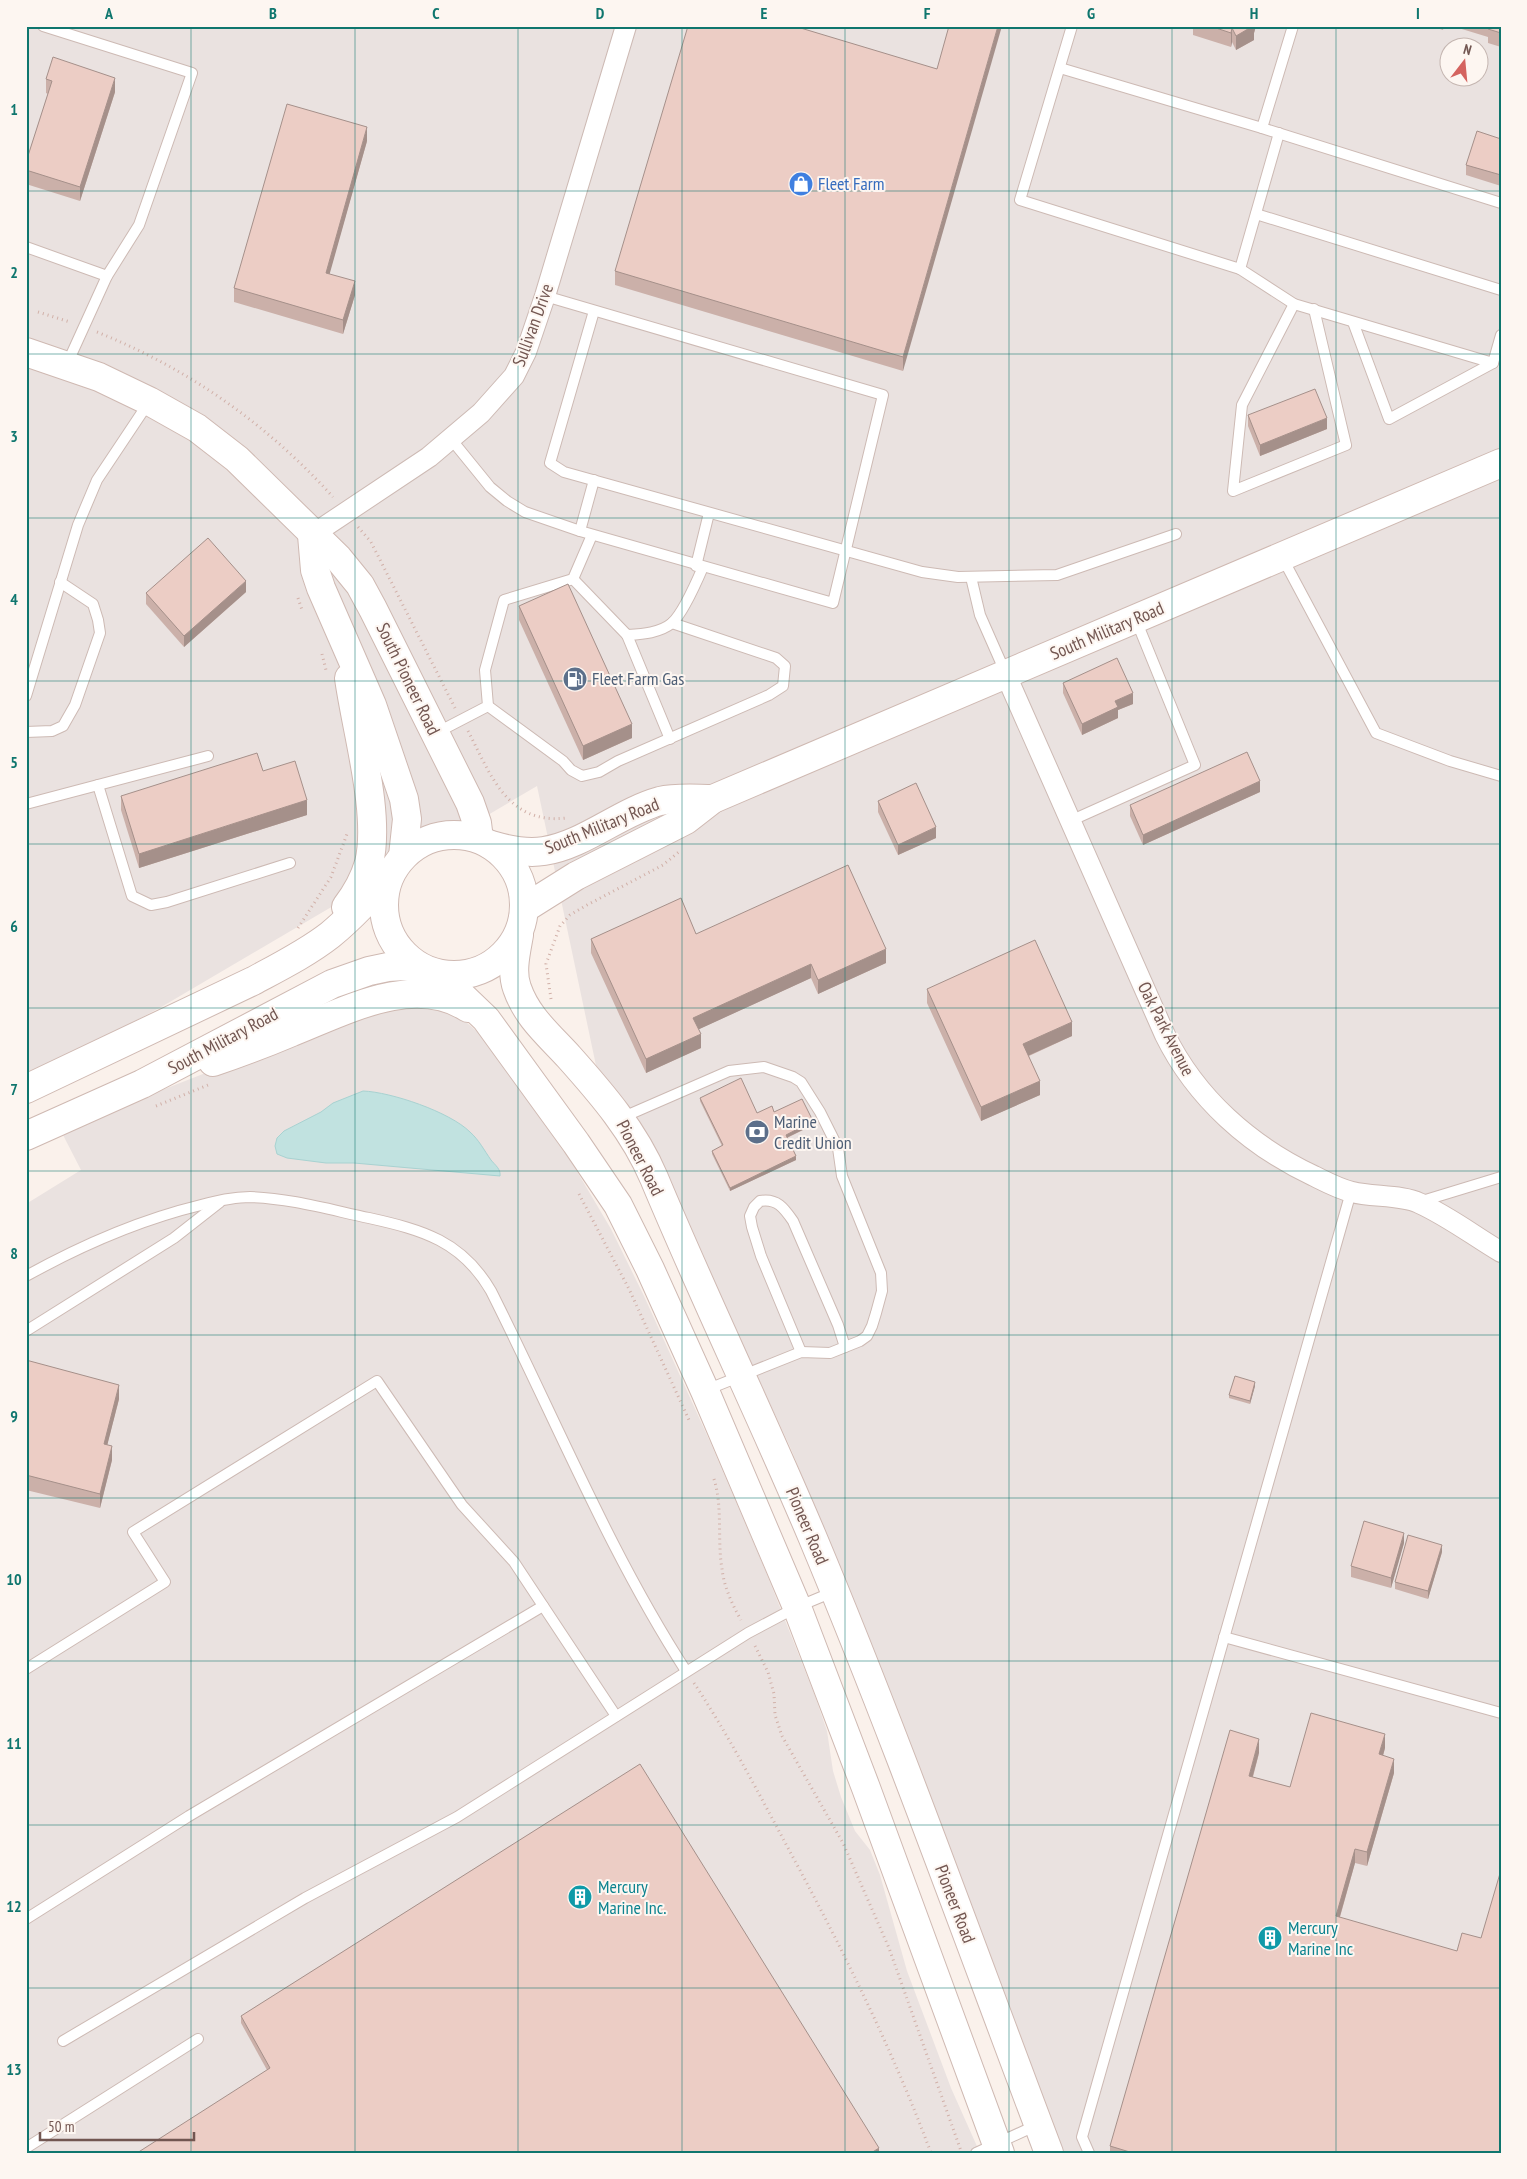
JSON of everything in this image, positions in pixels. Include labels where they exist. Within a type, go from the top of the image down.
[{"type":"main road","name":"South Pioneer Road","points":[[26,352],[99,377],[149,401],[197,428],[237,459],[338,558],[360,585],[470,803],[485,842]]},
{"type":"main road","name":"South Military Road","points":[[525,908],[576,876],[686,820],[713,800],[1501,463]]},
{"type":"main road","points":[[311,947],[344,911],[354,896],[362,881],[372,847],[370,807],[314,570],[312,534]]},
{"type":"main road","points":[[332,643],[372,705],[404,799],[407,819],[397,865],[384,896],[385,919],[392,940],[406,957],[432,972],[486,1020],[582,1151],[618,1205],[650,1269],[705,1390],[797,1607],[866,1788],[990,2149]]},
{"type":"main road","name":"South Military Road","points":[[485,842],[512,851],[546,851],[571,843],[642,808],[662,801],[682,799],[713,800]]},
{"type":"main road","points":[[26,1089],[253,981],[287,962],[328,936],[353,915],[397,865],[420,843],[439,836],[459,835],[485,842],[506,857],[517,872],[523,889],[525,908],[519,935],[505,954],[486,968],[463,976],[432,972]]},
{"type":"main road","name":"Pioneer Road","points":[[519,935],[514,977],[517,991],[529,1015],[571,1059],[621,1118],[652,1173],[675,1231],[743,1376],[834,1592],[1049,2153]]},
{"type":"main road","name":"South Military Road","points":[[26,1136],[146,1096],[304,998],[344,979],[388,967],[404,966],[432,972]]},
{"type":"main road","points":[[146,1096],[227,1057],[342,1012],[388,997],[420,994],[440,996],[459,1002],[486,1020]]},
{"type":"street","name":"Sullivan Drive","points":[[312,534],[429,457],[481,413],[514,376],[526,352],[545,296],[626,26]]},
{"type":"street","name":"Oak Park Avenue","points":[[1006,675],[1165,1035],[1176,1057],[1195,1085],[1218,1110],[1250,1138],[1290,1164],[1351,1192],[1418,1202],[1501,1252]]},
{"type":"lane","points":[[43,26],[192,73],[139,225],[107,276],[66,365]]},
{"type":"lane","points":[[1072,26],[1020,200],[1240,269],[1294,304],[1493,363]]},
{"type":"lane","points":[[1262,128],[1293,26]]},
{"type":"lane","points":[[1060,68],[1279,133],[1501,203]]},
{"type":"lane","points":[[1240,269],[1279,133]]},
{"type":"lane","points":[[1256,214],[1501,290]]},
{"type":"lane","points":[[26,247],[107,276]]},
{"type":"lane","points":[[451,438],[490,487],[507,501],[525,512],[592,535],[833,603],[883,395],[545,296]]},
{"type":"lane","points":[[1294,304],[1242,405],[1232,491],[1346,445],[1314,309]]},
{"type":"lane","points":[[594,311],[550,463],[564,472],[922,572],[958,577],[1058,575],[1176,534]]},
{"type":"lane","points":[[1353,322],[1389,419],[1493,363],[1501,335]]},
{"type":"lane","points":[[26,696],[78,525],[97,480],[149,401]]},
{"type":"lane","points":[[580,531],[594,480]]},
{"type":"lane","points":[[627,635],[650,634],[672,622],[691,594],[700,566],[709,512]]},
{"type":"lane","points":[[592,535],[573,579],[504,600],[485,670],[488,706],[562,761],[570,770],[582,776],[599,772],[618,761],[769,695],[783,686],[785,666],[776,658],[672,622]]},
{"type":"lane","points":[[1282,557],[1376,733],[1450,761],[1501,776]]},
{"type":"lane","points":[[971,576],[980,615],[1006,675]]},
{"type":"lane","points":[[573,579],[627,635],[670,739]]},
{"type":"lane","points":[[26,732],[52,731],[63,726],[71,716],[100,633],[93,604],[60,582]]},
{"type":"lane","points":[[1070,821],[1195,765],[1136,619]]},
{"type":"lane","points":[[435,734],[488,706]]},
{"type":"lane","points":[[26,804],[208,756]]},
{"type":"lane","points":[[98,785],[132,896],[151,905],[167,902],[290,863]]},
{"type":"lane","points":[[621,1118],[729,1071],[743,1068],[764,1067],[781,1072],[800,1082],[820,1112],[838,1148],[842,1176],[881,1273],[882,1291],[872,1326],[867,1336],[830,1353],[801,1352],[705,1390]]},
{"type":"lane","points":[[1418,1202],[1501,1177]]},
{"type":"lane","points":[[1089,2153],[1082,2137],[1351,1192]]},
{"type":"lane","points":[[26,1276],[80,1247],[119,1230],[173,1212],[242,1197],[267,1198],[389,1223],[436,1239],[470,1260],[492,1291],[625,1566],[666,1640],[686,1671]]},
{"type":"lane","points":[[26,1330],[167,1242],[222,1200]]},
{"type":"lane","points":[[801,1352],[761,1256],[752,1227],[750,1216],[760,1200],[774,1201],[783,1207],[793,1221],[838,1325],[845,1347]]},
{"type":"lane","points":[[26,1669],[166,1582],[133,1532],[377,1381],[462,1505],[514,1562],[616,1716]]},
{"type":"lane","points":[[62,2042],[306,1898],[456,1817],[748,1632],[797,1607],[834,1592]]},
{"type":"lane","points":[[26,1919],[189,1816],[543,1606]]},
{"type":"lane","points":[[1224,1637],[1501,1713]]},
{"type":"lane","points":[[26,2148],[198,2039]]},
{"type":"lane","points":[[990,2149],[1038,2124]]},
{"type":"path","points":[[298,592],[298,602],[306,616]]},
{"type":"path","points":[[327,673],[332,643]]},
{"type":"path","points":[[287,962],[299,924],[331,877],[348,831]]},
{"type":"path","points":[[548,984],[546,964],[551,946],[560,926],[570,915],[664,865]]},
{"type":"path","points":[[146,1096],[216,1083]]},
{"type":"path","points":[[575,1187],[622,1275],[691,1424]]},
{"type":"path","points":[[711,1470],[719,1500],[723,1576],[729,1596],[768,1672],[774,1694],[775,1715],[782,1736],[843,1843],[890,1948],[962,2153]]},
{"type":"path","points":[[686,1671],[723,1728],[823,1913],[882,2038],[931,2153]]},
{"type":"shaded area","points":[[26,26],[1501,26],[1501,2153],[1062,2153],[885,1682],[791,1449],[665,1177],[598,1075],[537,786],[163,1006],[26,1080]]},
{"type":"shaded area","points":[[422,1002],[460,1017],[480,1034],[572,1163],[611,1229],[644,1296],[766,1572],[815,1696],[827,1731],[833,1771],[841,1797],[855,1831],[870,1850],[880,1875],[907,1971],[951,2088],[980,2153],[26,2153],[26,1204],[81,1170],[62,1133],[134,1101],[344,1019]]},
{"type":"water","points":[[363,1091],[404,1099],[449,1117],[470,1132],[479,1142],[499,1169],[500,1176],[354,1163],[326,1163],[287,1158],[277,1154],[275,1146],[277,1138],[284,1131],[321,1112],[333,1103]]},
{"type":"building","name":"Fleet Farm","points":[[688,26],[794,26],[937,69],[949,26],[998,26],[903,357],[615,271]]},
{"type":"building","points":[[1210,26],[1253,26],[1236,36],[1232,28],[1231,33]]},
{"type":"building","points":[[1489,26],[1501,26],[1501,33],[1488,29]]},
{"type":"building","points":[[53,57],[115,78],[80,187],[26,170],[26,162],[52,81],[46,79]]},
{"type":"building","points":[[287,104],[367,127],[326,273],[355,281],[343,320],[234,288]]},
{"type":"building","points":[[1477,131],[1501,139],[1501,175],[1466,165]]},
{"type":"building","points":[[1315,389],[1327,418],[1260,445],[1248,415]]},
{"type":"building","points":[[208,538],[246,581],[184,636],[146,593]]},
{"type":"building","name":"Fleet Farm Gas","points":[[568,584],[632,724],[583,746],[519,606]]},
{"type":"building","points":[[1117,658],[1133,693],[1115,701],[1118,707],[1082,724],[1063,683]]},
{"type":"building","points":[[1247,752],[1260,781],[1143,835],[1130,805]]},
{"type":"building","points":[[257,753],[263,771],[295,761],[307,800],[139,854],[121,796]]},
{"type":"building","points":[[916,783],[936,827],[898,845],[878,801]]},
{"type":"building","points":[[848,865],[886,949],[818,980],[811,964],[693,1018],[701,1034],[646,1059],[591,939],[681,898],[696,934]]},
{"type":"building","points":[[1035,940],[1072,1022],[1023,1044],[1040,1081],[981,1107],[927,989]]},
{"type":"building","name":"Marine Credit Union","points":[[741,1078],[757,1113],[772,1106],[774,1112],[802,1099],[813,1121],[786,1135],[796,1156],[730,1188],[712,1151],[723,1145],[700,1098]]},
{"type":"building","points":[[26,1360],[119,1385],[104,1444],[112,1446],[100,1494],[26,1475]]},
{"type":"building","points":[[1235,1376],[1255,1382],[1250,1401],[1229,1395]]},
{"type":"building","points":[[1364,1521],[1404,1533],[1391,1578],[1351,1566]]},
{"type":"building","points":[[1408,1535],[1442,1545],[1428,1591],[1395,1582]]},
{"type":"building","name":"Mercury Marine Inc","points":[[1311,1713],[1385,1734],[1379,1754],[1394,1759],[1367,1852],[1355,1849],[1336,1916],[1457,1951],[1462,1933],[1481,1938],[1501,1870],[1501,2153],[1133,2153],[1110,2146],[1230,1730],[1259,1739],[1249,1776],[1290,1787]]},
{"type":"building","name":"Mercury Marine Inc.","points":[[640,1764],[879,2148],[871,2153],[137,2153],[270,2068],[241,2016]]},
{"type":"place","name":"Fleet Farm","points":[[801,184]]},
{"type":"place","name":"Fleet Farm Gas","points":[[575,679]]},
{"type":"place","name":"Marine Credit Union","points":[[757,1132]]},
{"type":"place","name":"Mercury Marine Inc.","points":[[580,1897]]},
{"type":"place","name":"Mercury Marine Inc","points":[[1270,1938]]}]
